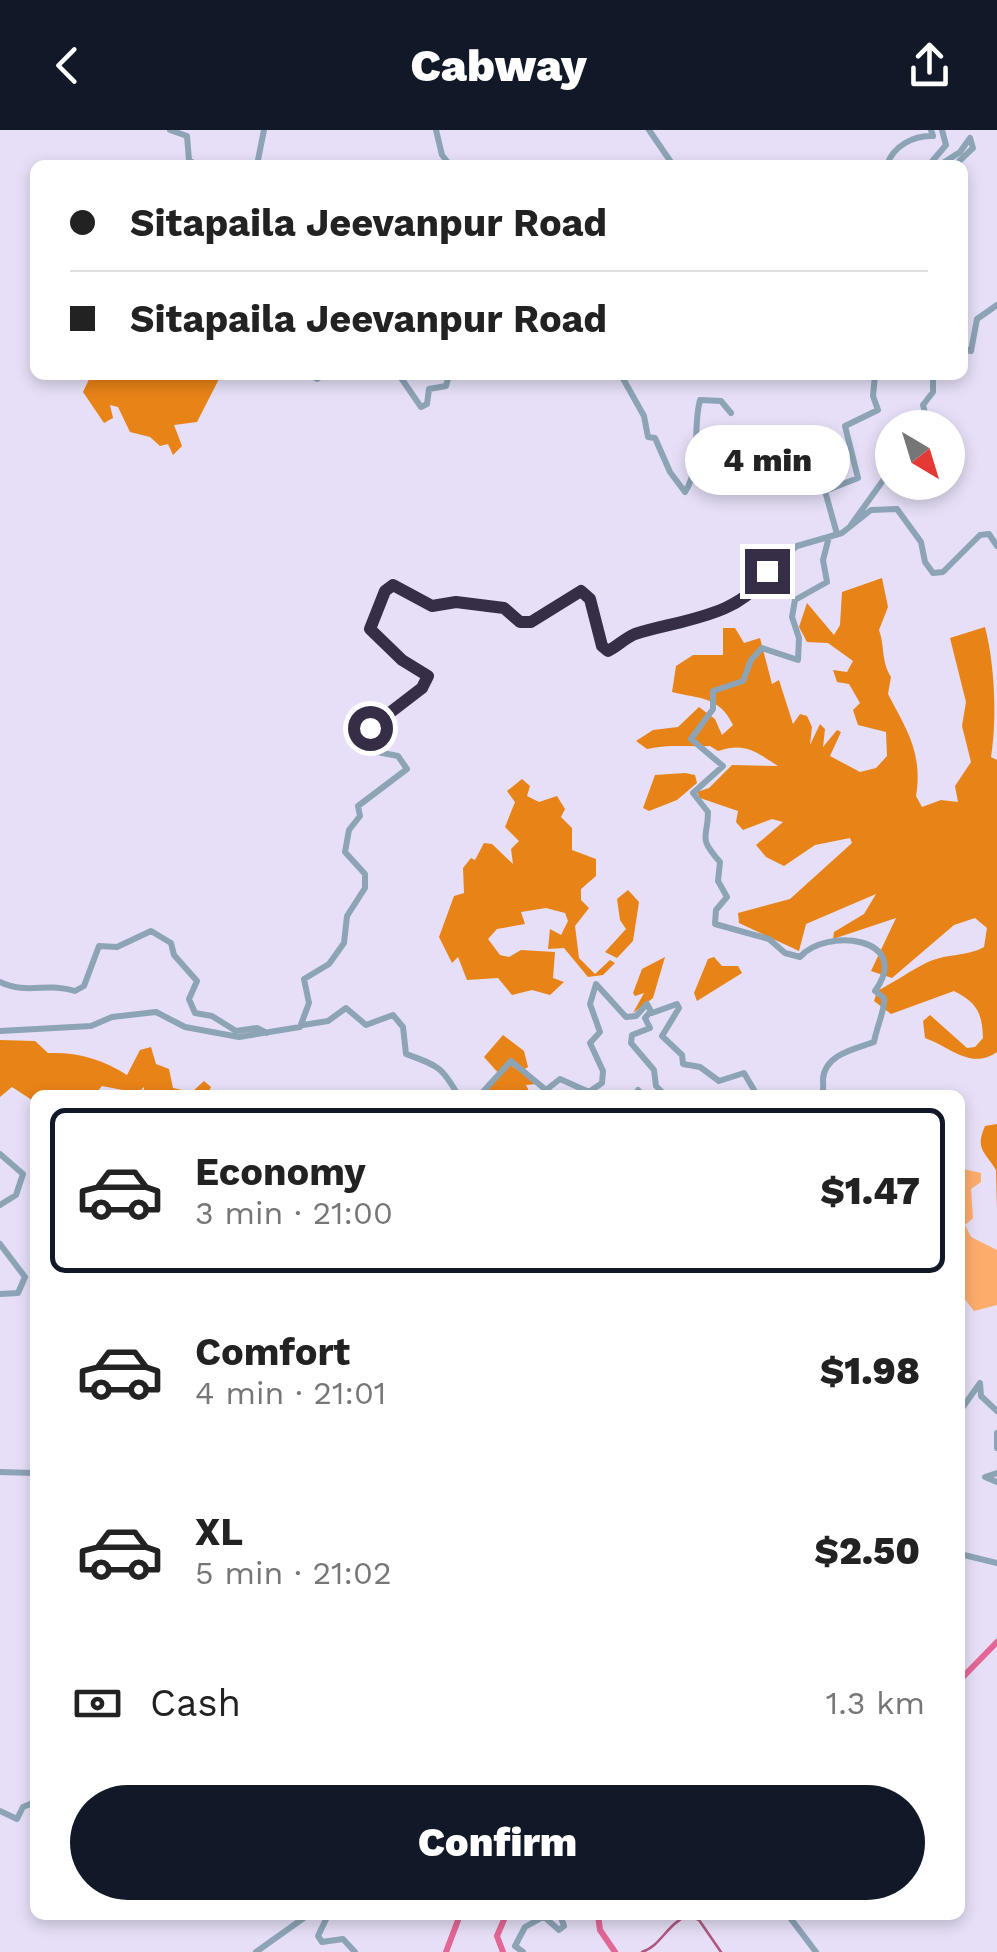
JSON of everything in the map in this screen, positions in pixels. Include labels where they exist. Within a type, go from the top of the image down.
[{"type":"street","points":[[170,130],[191,140],[190,160]]},
{"type":"street","points":[[258,160],[264,130]]},
{"type":"street","points":[[436,130],[446,160]]},
{"type":"street","points":[[649,130],[670,160]]},
{"type":"street","points":[[888,160],[918,136],[933,136],[932,130]]},
{"type":"street","points":[[933,160],[946,145],[942,130]]},
{"type":"street","points":[[948,160],[970,138],[973,148],[960,160]]},
{"type":"street","points":[[968,351],[972,352],[976,319],[997,305]]},
{"type":"street","points":[[402,380],[421,407],[427,404],[430,390],[446,386],[448,380]]},
{"type":"street","points":[[624,380],[644,416],[648,437],[656,438],[685,492],[692,482],[694,426],[700,400],[721,401],[731,413]]},
{"type":"street","points":[[822,1090],[823,1076],[831,1063],[843,1052],[874,1042],[874,1026],[886,1006],[884,998],[875,991],[886,972],[886,962],[872,946],[855,941],[840,939],[807,949],[800,956],[784,953],[770,939],[715,924],[712,918],[727,897],[718,880],[720,862],[705,844],[702,830],[708,812],[694,793],[724,766],[692,739],[713,709],[713,691],[743,681],[756,652],[762,648],[798,660],[799,638],[792,617],[795,600],[827,582],[823,560],[833,535],[825,490],[858,478],[845,426],[878,410],[873,396],[875,380]]},
{"type":"street","points":[[924,410],[923,404],[933,392],[933,380]]},
{"type":"street","points":[[848,530],[875,489]]},
{"type":"street","points":[[300,1026],[309,1003],[304,979],[329,964],[344,943],[350,908],[365,888],[365,874],[345,852],[349,830],[360,816],[358,806],[407,769],[398,756],[362,749],[360,736],[427,680],[426,673],[402,660],[370,629],[388,588],[404,589],[432,606],[456,602],[504,608],[520,622],[531,622],[581,591],[590,599],[602,646],[608,651],[639,633],[683,625],[734,604],[756,589],[767,571],[797,546],[848,530],[872,510],[897,509],[921,542],[927,567],[936,574],[947,569],[980,535],[990,534],[997,546]]},
{"type":"street","points":[[0,982],[18,990],[51,984],[75,991],[84,986],[99,946],[116,947],[151,931],[171,943],[174,955],[197,981],[189,999],[194,1013],[212,1016],[236,1031],[257,1028],[268,1034]]},
{"type":"street","points":[[592,1090],[602,1083],[603,1071],[590,1043],[600,1032],[590,1004],[594,985],[626,1017],[636,1016],[647,1004],[651,1011]]},
{"type":"street","points":[[660,1090],[654,1070],[630,1042],[632,1035],[650,1028],[646,1018],[651,1011],[677,1004],[679,1008],[662,1036],[682,1055],[684,1064],[700,1067],[719,1081],[744,1073],[754,1090]]},
{"type":"street","points":[[0,1032],[91,1026],[112,1018],[156,1012],[239,1038],[328,1021],[346,1008],[366,1025],[393,1015],[403,1027],[406,1054],[440,1067],[456,1090]]},
{"type":"street","points":[[484,1090],[511,1060],[546,1090],[560,1079],[585,1090]]},
{"type":"street","points":[[0,1154],[23,1174],[16,1195],[0,1205]]},
{"type":"street","points":[[0,1244],[24,1273],[18,1293],[0,1294]]},
{"type":"street","points":[[965,1404],[979,1383],[981,1396],[997,1411]]},
{"type":"street","points":[[997,1433],[997,1448]]},
{"type":"street","points":[[0,1472],[30,1473]]},
{"type":"street","points":[[997,1473],[985,1478],[997,1482]]},
{"type":"street","points":[[965,1555],[997,1562]]},
{"type":"street","points":[[0,1812],[18,1819],[30,1804]]},
{"type":"street","points":[[256,1952],[301,1920]]},
{"type":"street","points":[[326,1920],[318,1936],[322,1942],[343,1940],[356,1952]]},
{"type":"street","points":[[523,1952],[515,1946],[517,1938],[537,1920]]},
{"type":"street","points":[[547,1920],[559,1930],[564,1926],[562,1920]]},
{"type":"street","points":[[792,1920],[816,1952]]},
{"type":"shaded area","points":[[89,380],[218,380],[197,422],[174,425],[182,446],[173,455],[168,444],[160,446],[150,437],[130,432],[118,407],[110,405],[113,418],[104,423],[83,392]]},
{"type":"shaded area","points":[[882,578],[888,607],[879,630],[891,677],[888,694],[912,743],[917,767],[916,796],[922,807],[941,800],[958,802],[955,786],[971,762],[962,726],[966,702],[950,638],[985,627],[994,692],[991,757],[997,760],[997,1052],[979,1059],[925,1038],[923,1021],[930,1015],[967,1048],[975,1047],[983,1038],[977,1009],[954,991],[891,1014],[874,1001],[877,991],[928,962],[984,947],[987,928],[975,918],[954,925],[892,978],[871,971],[896,918],[833,939],[834,932],[864,914],[876,894],[806,924],[799,951],[739,923],[738,913],[790,899],[852,843],[850,838],[815,845],[784,866],[766,857],[756,845],[783,822],[772,819],[743,830],[736,822],[738,811],[700,798],[697,792],[709,788],[732,765],[778,766],[743,748],[647,749],[636,741],[653,730],[678,727],[699,707],[715,719],[722,735],[733,725],[715,704],[672,692],[676,666],[693,655],[723,655],[723,628],[735,628],[744,643],[760,638],[772,684],[779,680],[793,724],[800,714],[807,716],[812,727],[810,745],[820,724],[825,729],[823,747],[837,730],[841,732],[830,756],[860,772],[876,768],[887,756],[886,732],[858,725],[853,710],[860,703],[849,684],[837,682],[833,670],[847,672],[853,661],[828,643],[807,642],[799,627],[807,603],[834,635],[840,625],[842,592]]},
{"type":"shaded area","points":[[655,775],[695,775],[697,783],[677,800],[649,811],[643,808]]},
{"type":"shaded area","points":[[522,779],[530,786],[527,796],[539,802],[557,796],[565,809],[561,817],[572,828],[572,850],[596,859],[596,876],[581,889],[581,900],[589,908],[575,926],[579,958],[595,974],[610,960],[615,963],[603,975],[588,977],[564,948],[548,949],[550,929],[561,935],[568,921],[565,913],[546,908],[521,912],[525,924],[497,929],[488,939],[500,955],[509,957],[521,950],[555,952],[553,978],[564,982],[550,995],[532,990],[512,995],[498,978],[467,980],[458,957],[452,963],[439,937],[454,896],[464,893],[463,868],[471,858],[475,860],[484,843],[492,844],[513,864],[511,849],[519,841],[505,827],[515,802],[507,791]]},
{"type":"shaded area","points":[[628,890],[639,902],[633,941],[617,958],[605,952],[626,929],[620,920],[617,899]]},
{"type":"shaded area","points":[[665,957],[653,998],[633,1013],[644,993],[633,993],[642,969]]},
{"type":"shaded area","points":[[714,957],[722,966],[738,966],[742,973],[697,1001],[694,993],[708,959]]},
{"type":"shaded area","points":[[503,1035],[524,1051],[528,1067],[523,1070],[508,1063],[537,1084],[526,1085],[528,1090],[486,1090],[500,1075],[484,1057]]},
{"type":"shaded area","points":[[0,1040],[35,1041],[48,1053],[89,1058],[127,1075],[140,1050],[151,1047],[156,1064],[169,1069],[173,1088],[182,1090],[102,1086],[98,1090],[30,1090],[30,1099],[12,1087],[0,1097]]},
{"type":"shaded area","points":[[204,1081],[210,1090],[194,1090]]},
{"type":"shaded area","points":[[997,1124],[997,1210],[996,1170],[982,1150],[981,1140],[985,1126]]},
{"type":"shaded area","points":[[965,1169],[981,1173],[981,1182],[971,1189],[973,1218],[965,1225]]},
{"type":"shaded area","points":[[965,1225],[971,1237],[997,1250],[997,1305],[974,1311],[965,1299]]},
{"type":"waterway","points":[[965,1675],[997,1642]]},
{"type":"waterway","points":[[446,1952],[458,1920]]},
{"type":"waterway","points":[[503,1952],[497,1936],[504,1920]]},
{"type":"waterway","points":[[599,1920],[600,1930],[615,1952]]},
{"type":"waterway","points":[[642,1952],[680,1920]]},
{"type":"waterway","points":[[699,1920],[721,1952]]},
{"type":"route","points":[[370,728],[422,688],[428,676],[402,660],[370,629],[385,591],[393,585],[432,606],[476,602],[487,609],[504,608],[520,622],[531,622],[538,614],[581,591],[590,599],[602,646],[608,651],[639,633],[683,625],[711,610],[734,604],[756,589],[767,571]]}]
